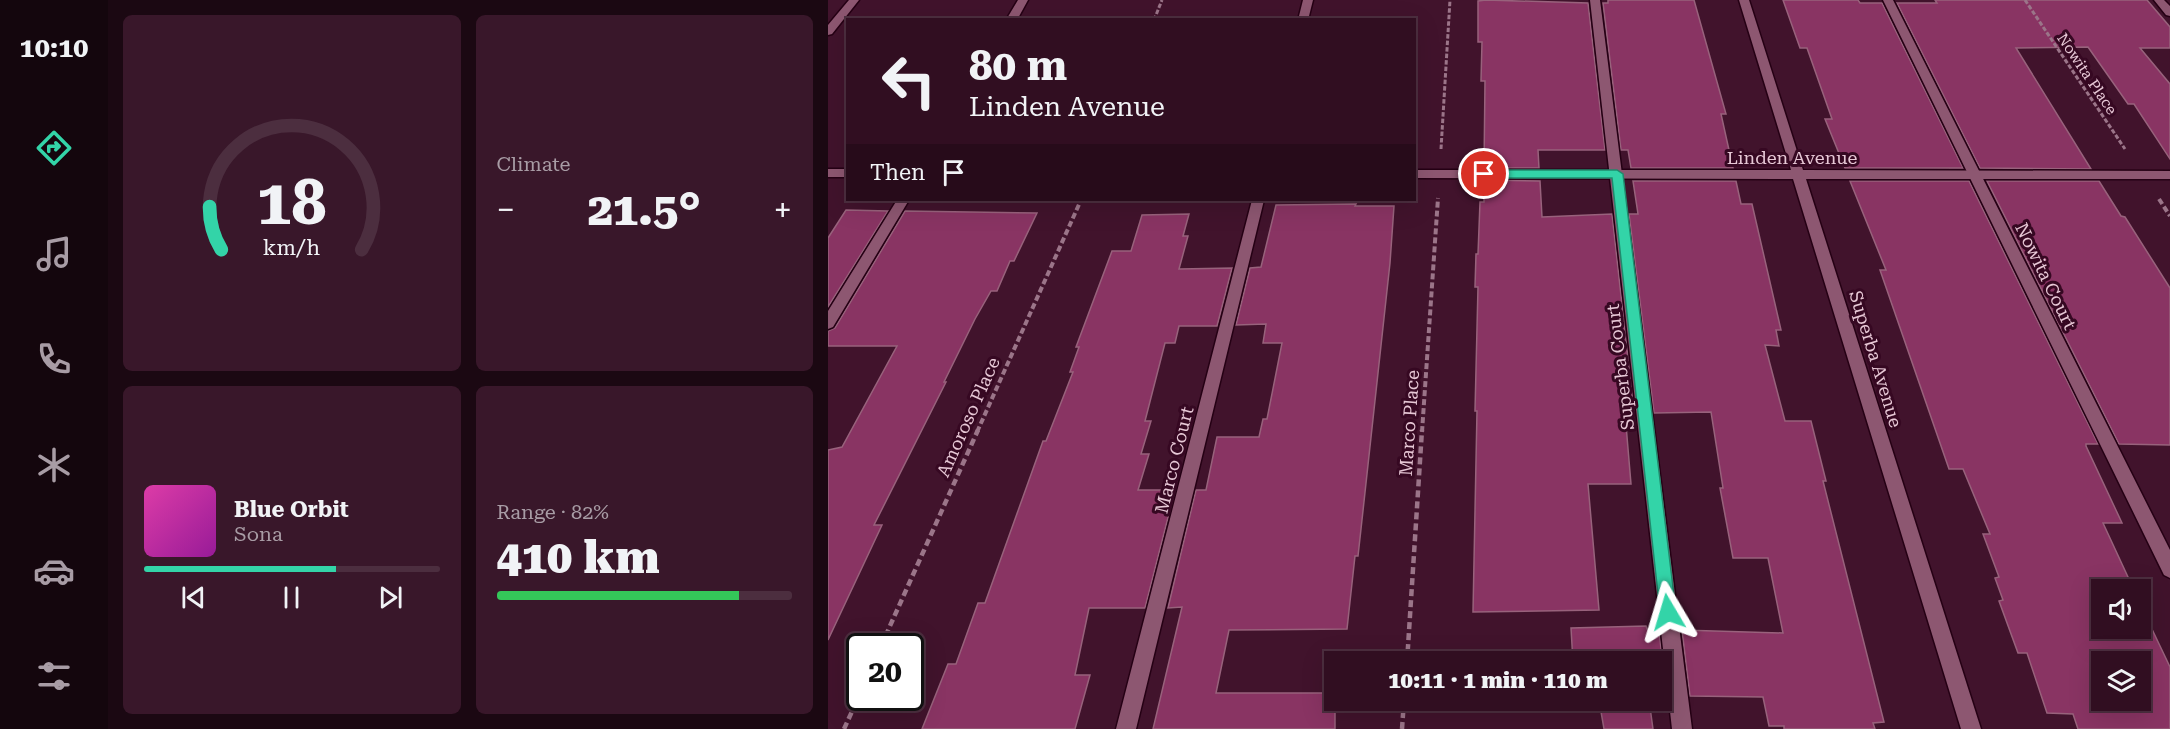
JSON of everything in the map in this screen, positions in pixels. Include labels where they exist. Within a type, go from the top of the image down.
[{"type":"street","points":[[828,32],[854,0]]},
{"type":"street","points":[[1012,18],[1023,0]]},
{"type":"street","points":[[1304,18],[1308,0]]},
{"type":"street","name":"Superba Court","points":[[1595,0],[1682,729]]},
{"type":"street","name":"Superba Avenue","points":[[1744,0],[1971,729]]},
{"type":"street","name":"Nowita Court","points":[[1888,0],[2170,569]]},
{"type":"street","points":[[2158,0],[2170,13]]},
{"type":"street","points":[[828,173],[846,173]]},
{"type":"street","name":"Linden Avenue","points":[[1416,174],[2170,175]]},
{"type":"street","points":[[828,323],[902,201]]},
{"type":"street","name":"Marco Court","points":[[1126,729],[1258,201]]},
{"type":"path","points":[[1155,18],[1162,0]]},
{"type":"path","points":[[1440,155],[1450,0]]},
{"type":"path","name":"Nowita Place","points":[[2025,0],[2130,156]]},
{"type":"path","name":"Marco Place","points":[[1408,651],[1438,190]]},
{"type":"path","name":"Amoroso Place","points":[[887,633],[1081,201]]},
{"type":"path","points":[[844,729],[852,711]]},
{"type":"path","points":[[1402,729],[1403,711]]},
{"type":"building","points":[[1608,0],[1694,0],[1726,114],[1721,114],[1733,168],[1631,168],[1628,150],[1621,150],[1603,3],[1608,3]]},
{"type":"building","points":[[1783,0],[1858,0],[1860,3],[1882,3],[1963,168],[1845,168],[1825,119],[1832,119],[1807,48],[1800,48]]},
{"type":"building","points":[[1935,0],[2147,0],[2170,27],[2170,48],[2140,48],[2170,84],[2170,159],[2134,104],[2128,104],[2088,47],[2016,48],[2091,169],[1980,168],[1897,3],[1937,3]]},
{"type":"building","points":[[1478,1],[1588,3],[1605,150],[1538,150],[1539,168],[1484,168],[1485,81],[1481,81],[1482,42],[1478,42]]},
{"type":"building","points":[[1484,180],[1540,181],[1542,217],[1612,214],[1634,413],[1625,413],[1631,484],[1588,484],[1599,610],[1473,612],[1478,287],[1475,287],[1480,202],[1484,202]]},
{"type":"building","points":[[1633,181],[1736,181],[1741,204],[1752,204],[1781,330],[1776,330],[1779,346],[1765,345],[1785,421],[1811,421],[1826,481],[1823,481],[1884,722],[1873,723],[1875,729],[1784,729],[1784,726],[1769,726],[1763,697],[1690,696],[1682,630],[1783,633],[1768,558],[1733,558],[1720,488],[1723,488],[1711,412],[1654,413],[1629,214],[1638,214]]},
{"type":"building","points":[[1850,181],[1969,181],[2098,444],[2086,444],[2086,446],[2122,523],[2103,523],[2129,579],[2091,579],[2091,639],[2151,639],[2151,627],[2170,667],[2170,729],[2078,729],[2073,714],[2047,713],[2027,653],[2018,653],[1999,601],[2003,600],[1995,578],[1999,577],[1983,534],[1990,534],[1963,469],[1949,469],[1880,270],[1886,270]]},
{"type":"building","points":[[1987,181],[2099,181],[2121,216],[2125,217],[2170,288],[2170,445],[2119,444]]},
{"type":"building","points":[[1276,205],[1394,206],[1390,263],[1358,556],[1355,556],[1347,629],[1229,630],[1216,693],[1324,693],[1324,711],[1335,711],[1335,729],[1153,729],[1182,607],[1168,608],[1196,490],[1206,490],[1217,437],[1259,437],[1263,419],[1267,419],[1282,343],[1263,343],[1266,324],[1236,325],[1250,268],[1261,267]]},
{"type":"building","points":[[846,210],[888,211],[828,307],[828,238]]},
{"type":"building","points":[[905,211],[1037,213],[1014,261],[1010,261],[997,291],[991,291],[975,319],[874,525],[882,525],[828,640],[828,450],[842,447],[897,346],[828,346],[828,331],[835,328]]},
{"type":"building","points":[[1189,214],[1183,236],[1188,236],[1179,269],[1232,268],[1217,326],[1179,326],[1175,343],[1165,343],[1145,421],[1151,421],[1141,454],[1149,454],[1138,490],[1175,490],[1145,608],[1089,608],[1075,675],[1090,675],[1075,729],[922,729],[948,664],[956,664],[978,603],[985,603],[1043,441],[1046,441],[1073,372],[1070,372],[1079,347],[1076,347],[1112,251],[1131,251],[1142,215]]},
{"type":"building","points":[[1646,626],[1647,629],[1659,630],[1661,651],[1572,651],[1571,628]]},
{"type":"building","points":[[1601,711],[1651,711],[1653,729],[1604,729]]},
{"type":"route","points":[[1484,174],[1617,174],[1668,612]]}]
